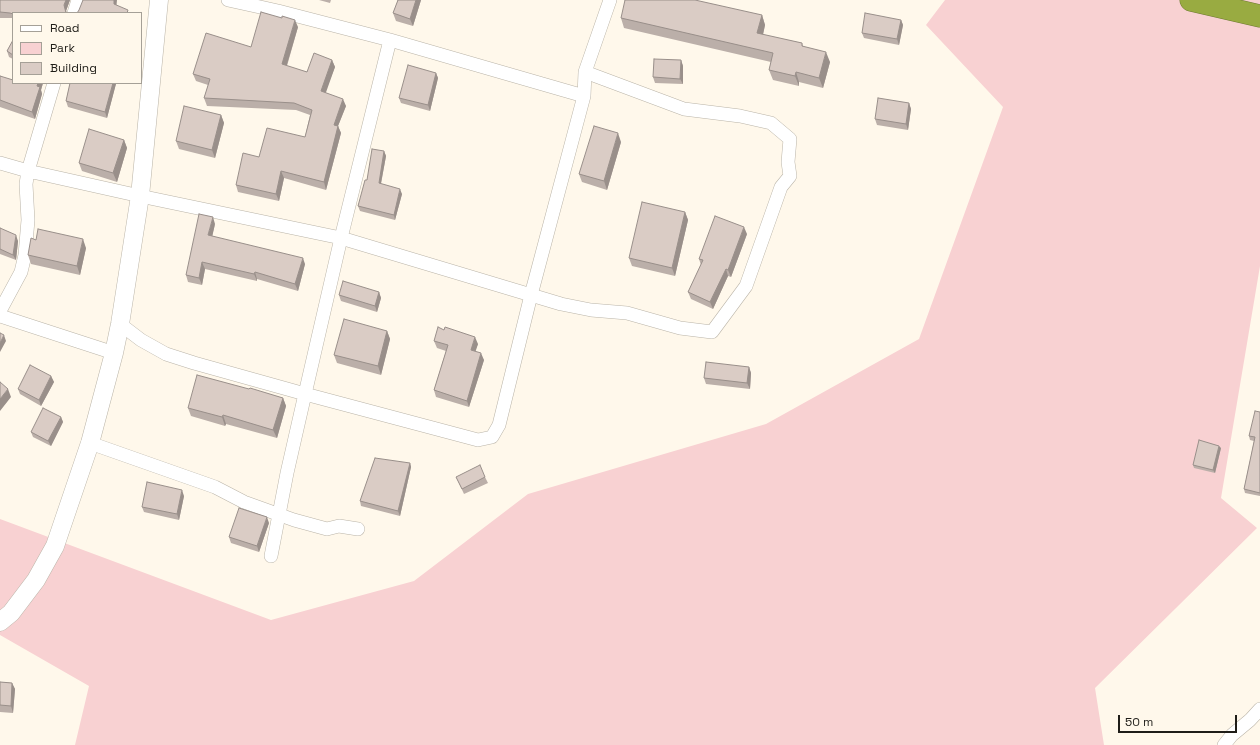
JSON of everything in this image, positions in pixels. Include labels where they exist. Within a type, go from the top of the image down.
[{"type":"highway","points":[[1191,0],[1260,16]]},
{"type":"street","points":[[74,12],[78,0]]},
{"type":"street","points":[[0,622],[11,613],[36,580],[55,546],[90,443],[114,353],[140,196],[159,0]]},
{"type":"street","points":[[228,0],[278,11],[390,40],[584,96]]},
{"type":"street","points":[[120,324],[141,340],[166,354],[194,363],[478,440],[492,437],[499,425],[531,295],[584,96],[586,72],[610,0]]},
{"type":"street","points":[[271,556],[304,394],[390,40]]},
{"type":"street","points":[[0,163],[28,171],[140,196],[341,238],[561,304],[591,310],[626,313],[680,328],[712,332],[746,286],[781,187],[790,176],[788,162],[790,139],[771,123],[740,116],[684,109],[586,72]]},
{"type":"street","points":[[0,311],[21,272],[25,255],[28,220],[26,184],[28,171],[54,84]]},
{"type":"street","points":[[0,316],[114,353]]},
{"type":"street","points":[[90,443],[215,487],[244,502],[307,524],[327,528],[339,526],[358,529]]},
{"type":"street","points":[[1224,745],[1232,735],[1255,721],[1260,709]]},
{"type":"green space","points":[[945,0],[1260,0],[1260,266],[1221,498],[1257,528],[1095,688],[1104,745],[75,745],[89,686],[0,635],[0,519],[271,620],[414,581],[528,494],[766,424],[919,339],[1003,107],[926,25]]},
{"type":"building","points":[[0,0],[66,0],[64,5],[66,12],[12,12],[12,14],[0,12]]},
{"type":"building","points":[[83,0],[114,0],[114,4],[128,10],[127,12],[78,12]]},
{"type":"building","points":[[398,0],[416,0],[410,19],[393,13]]},
{"type":"building","points":[[625,0],[695,0],[762,15],[757,33],[802,43],[802,46],[826,52],[819,78],[796,72],[795,76],[769,70],[773,53],[621,18]]},
{"type":"building","points":[[261,12],[295,20],[282,64],[307,72],[314,53],[332,60],[321,91],[343,99],[334,125],[338,126],[324,182],[281,171],[276,194],[236,185],[243,153],[259,157],[267,128],[305,137],[312,110],[294,103],[204,98],[210,79],[193,74],[206,33],[251,47]]},
{"type":"building","points":[[865,13],[901,20],[897,39],[862,33]]},
{"type":"building","points":[[12,42],[12,54],[7,51]]},
{"type":"building","points":[[654,59],[681,60],[680,79],[653,77]]},
{"type":"building","points":[[408,65],[436,73],[428,105],[399,98]]},
{"type":"building","points":[[0,76],[12,80],[12,84],[38,84],[37,86],[40,87],[32,112],[0,100]]},
{"type":"building","points":[[70,84],[113,84],[105,112],[66,101]]},
{"type":"building","points":[[878,98],[909,103],[906,124],[875,119]]},
{"type":"building","points":[[184,106],[221,115],[212,150],[176,141]]},
{"type":"building","points":[[594,126],[618,133],[604,181],[579,174]]},
{"type":"building","points":[[89,129],[124,140],[113,173],[79,163]]},
{"type":"building","points":[[372,149],[384,151],[379,183],[400,189],[394,215],[358,206],[365,180],[367,180]]},
{"type":"building","points":[[642,202],[685,212],[672,268],[629,258]]},
{"type":"building","points":[[199,214],[213,217],[208,235],[303,258],[295,284],[255,272],[254,274],[202,262],[199,278],[186,275]]},
{"type":"building","points":[[715,216],[744,227],[728,270],[726,269],[710,302],[688,292],[703,260],[699,259]]},
{"type":"building","points":[[0,228],[16,235],[13,255],[0,249]]},
{"type":"building","points":[[38,229],[83,239],[77,266],[28,255],[31,238],[36,240]]},
{"type":"building","points":[[343,281],[379,292],[375,306],[339,295]]},
{"type":"building","points":[[344,319],[387,331],[378,366],[334,355]]},
{"type":"building","points":[[438,327],[444,330],[445,327],[475,337],[471,350],[481,353],[467,401],[434,390],[448,345],[434,341]]},
{"type":"building","points":[[0,333],[4,335],[0,343]]},
{"type":"building","points":[[706,362],[749,367],[747,383],[704,378]]},
{"type":"building","points":[[30,365],[51,376],[39,400],[18,389]]},
{"type":"building","points":[[197,375],[283,398],[273,430],[223,415],[222,417],[188,408]]},
{"type":"building","points":[[0,382],[8,389],[0,399]]},
{"type":"building","points":[[43,408],[61,417],[48,441],[31,432]]},
{"type":"building","points":[[1255,411],[1260,412],[1260,493],[1244,489],[1255,437],[1249,436]]},
{"type":"building","points":[[1199,440],[1219,446],[1213,470],[1193,465]]},
{"type":"building","points":[[375,458],[410,463],[398,511],[360,501]]},
{"type":"building","points":[[480,465],[485,477],[462,489],[456,477]]},
{"type":"building","points":[[147,482],[182,490],[177,514],[142,507]]},
{"type":"building","points":[[239,508],[267,517],[257,546],[229,537]]},
{"type":"building","points":[[0,682],[12,683],[11,706],[0,705]]}]
